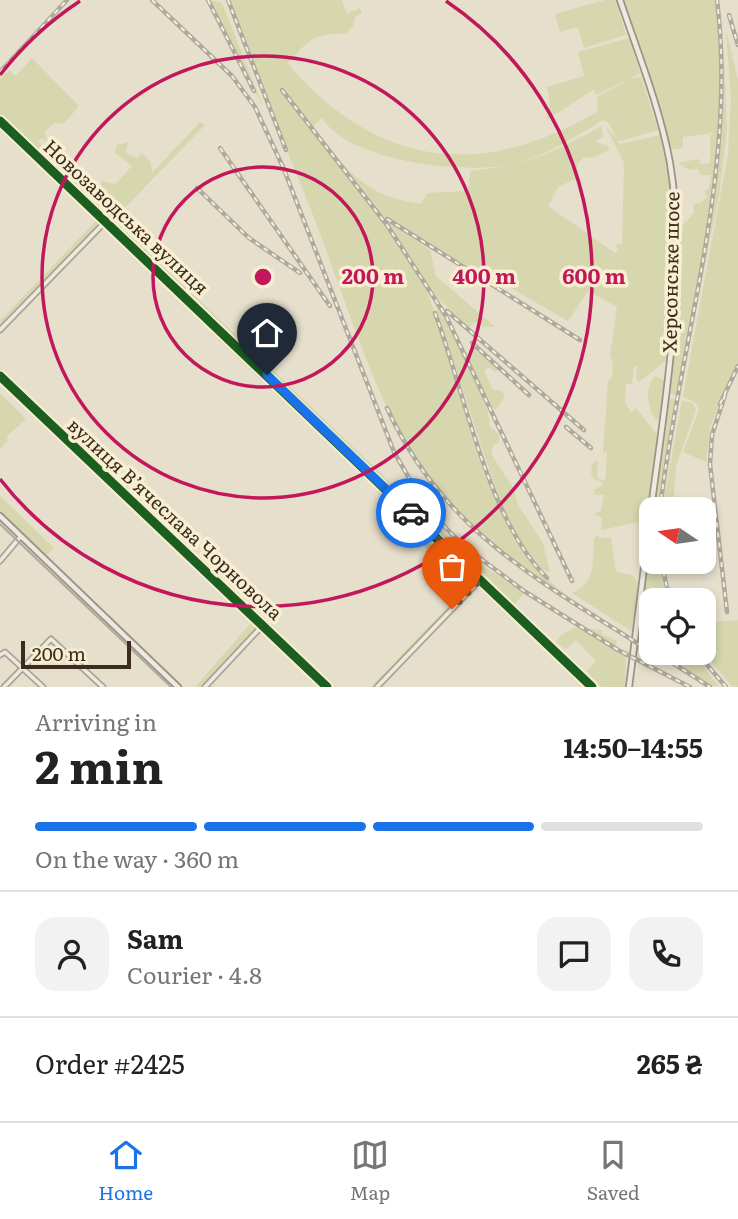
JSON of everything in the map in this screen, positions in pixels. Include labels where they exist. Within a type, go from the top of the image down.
[{"type":"main road","name":"Херсонське шосе","points":[[620,0],[666,146],[674,202],[674,286],[669,363],[653,497]]},
{"type":"main road","name":"Новозаводська вулиця","points":[[0,121],[592,687]]},
{"type":"main road","points":[[0,516],[178,687]]},
{"type":"main road","name":"Херсонське шосе","points":[[629,687],[643,574]]},
{"type":"street","points":[[0,330],[106,221]]},
{"type":"street","name":"вулиця Вʼячеслава Чорновола","points":[[0,376],[327,687]]},
{"type":"street","points":[[0,561],[21,536]]},
{"type":"street","points":[[377,687],[480,580]]},
{"type":"street","points":[[205,687],[263,625]]},
{"type":"street","points":[[4,687],[49,639],[103,687]]},
{"type":"street","points":[[0,655],[5,652],[43,687]]},
{"type":"green space","points":[[209,0],[222,3],[263,106],[262,105]]},
{"type":"green space","points":[[230,0],[342,0],[347,14],[360,8],[362,13],[355,17],[353,26],[346,34],[326,35],[312,40],[288,63],[326,102],[362,127],[398,144],[436,153],[475,154],[515,147],[556,133],[598,111],[597,97],[630,79],[641,77],[658,130],[622,141],[617,140],[609,123],[603,120],[539,155],[495,167],[470,168],[412,162],[357,145],[336,133],[322,118],[313,126],[347,168],[370,187],[384,195],[421,204],[427,193],[468,191],[470,171],[507,166],[539,156],[602,126],[603,136],[596,142],[608,146],[609,150],[593,158],[584,157],[577,164],[579,178],[559,186],[548,206],[615,253],[618,251],[616,244],[622,244],[624,163],[604,123],[620,144],[660,135],[672,219],[667,360],[639,382],[636,379],[637,367],[634,366],[632,384],[626,384],[625,403],[631,412],[636,408],[658,436],[651,497],[639,497],[639,522],[601,530],[602,518],[594,514],[601,511],[604,495],[595,495],[594,490],[602,486],[603,482],[595,480],[591,474],[592,464],[598,460],[597,477],[605,481],[607,452],[603,453],[608,381],[612,377],[613,361],[610,356],[617,307],[588,291],[568,321],[497,280],[493,285],[395,225],[365,201],[391,232],[421,277],[440,328],[477,453],[512,532],[536,566],[567,596],[515,562],[467,523],[439,493],[400,434],[368,364],[316,223],[249,56]]},
{"type":"green space","points":[[605,0],[616,0],[626,35],[584,48],[578,27],[560,32],[555,14]]},
{"type":"green space","points":[[623,0],[714,0],[724,57],[727,129],[719,196],[678,396],[668,393],[678,230],[694,213],[693,204],[701,203],[707,197],[704,191],[709,189],[711,175],[701,175],[697,169],[689,170],[678,163],[699,159],[700,164],[710,163],[710,136],[713,133],[683,137],[683,148],[669,150]]},
{"type":"green space","points":[[726,31],[738,80],[738,363],[711,424],[706,462],[683,452],[699,410],[696,403],[683,396],[728,154],[731,100]]},
{"type":"green space","points":[[629,38],[640,73],[596,95],[594,89],[547,120],[550,103],[547,87],[584,76],[578,52]]},
{"type":"green space","points":[[32,58],[79,106],[64,124],[54,123],[45,132],[47,142],[42,138],[38,142],[98,200],[95,189],[101,187],[102,181],[115,184],[132,166],[115,153],[117,145],[129,142],[125,152],[137,158],[142,153],[151,162],[152,173],[200,122],[205,125],[116,217],[126,230],[395,487],[399,496],[0,117],[0,79],[9,70],[16,76]]},
{"type":"green space","points":[[0,126],[100,221],[0,328],[0,321],[96,221],[0,130]]},
{"type":"green space","points":[[383,218],[430,250],[436,276],[495,327],[483,327],[477,321],[468,328],[437,297]]},
{"type":"green space","points":[[433,298],[477,383],[489,416],[489,426],[499,434],[499,442],[493,446],[491,454],[514,489],[518,505],[543,543],[550,572],[539,568],[530,557],[503,512]]},
{"type":"green space","points":[[214,330],[438,543],[417,539],[399,527],[405,516],[211,333]]},
{"type":"green space","points":[[473,348],[499,369],[495,372],[488,367],[484,371],[493,390],[502,391],[505,396],[496,410],[490,406],[468,359],[468,353]]},
{"type":"green space","points":[[0,368],[91,454],[84,457],[0,373]]},
{"type":"green space","points":[[655,376],[665,381],[661,416],[657,420],[648,398],[649,386]]},
{"type":"green space","points":[[0,393],[26,419],[6,437],[8,440],[0,449]]},
{"type":"green space","points":[[669,398],[677,400],[659,497],[656,497]]},
{"type":"green space","points":[[682,400],[692,403],[696,410],[676,466],[674,497],[664,497]]},
{"type":"green space","points":[[92,465],[259,624],[258,629],[202,687],[195,687],[252,622],[89,466]]},
{"type":"green space","points":[[0,496],[54,548],[47,555],[0,512]]},
{"type":"green space","points":[[404,498],[454,544],[452,546],[522,591],[524,593],[514,605],[403,501]]},
{"type":"green space","points":[[598,535],[600,538],[611,537],[616,572],[633,575],[639,584],[631,631],[572,593],[580,589],[589,578],[593,563],[594,538]]},
{"type":"green space","points":[[420,542],[443,547],[477,581],[376,687],[371,687],[472,581],[460,569],[450,569]]},
{"type":"green space","points":[[186,545],[335,687],[329,687],[185,548]]},
{"type":"green space","points":[[647,574],[661,574],[664,588],[645,588]]},
{"type":"green space","points":[[480,583],[577,675],[573,679],[558,661],[477,586]]},
{"type":"green space","points":[[738,620],[738,687],[733,687],[714,665],[716,665],[716,622]]},
{"type":"green space","points":[[583,624],[584,628],[602,630],[602,634],[617,641],[616,646],[612,646],[626,656],[625,687],[602,687],[586,671],[596,661],[576,640],[566,649],[556,642],[562,634],[577,627],[606,643],[580,626]]},
{"type":"green space","points":[[679,665],[703,665],[719,687],[708,685]]},
{"type":"tram line","points":[[0,524],[171,687]]},
{"type":"railway","points":[[0,72],[67,0]]},
{"type":"railway","points":[[152,0],[232,76],[255,107],[283,167],[394,452],[427,509],[465,547],[524,591],[618,650],[690,687]]},
{"type":"railway","points":[[208,0],[254,91]]},
{"type":"railway","points":[[228,0],[286,150]]},
{"type":"railway","points":[[662,497],[713,192],[720,128],[721,64],[717,0]]},
{"type":"railway","points":[[729,15],[738,45]]},
{"type":"railway","points":[[282,90],[387,225],[446,316],[572,581]]},
{"type":"railway","points":[[220,148],[330,306]]},
{"type":"railway","points":[[197,188],[249,238],[300,273]]},
{"type":"railway","points":[[387,219],[580,340]]},
{"type":"railway","points":[[447,311],[584,430]]},
{"type":"railway","points":[[435,313],[493,489],[508,523],[526,553],[547,578]]},
{"type":"railway","points":[[472,343],[529,395]]},
{"type":"railway","points":[[720,404],[738,366]]},
{"type":"railway","points":[[725,395],[712,435],[710,464],[727,612]]},
{"type":"railway","points":[[387,408],[410,451],[437,489],[467,521],[534,577],[639,644]]},
{"type":"railway","points":[[566,427],[591,448]]},
{"type":"railway","points":[[664,574],[667,588]]},
{"type":"railway","points":[[676,665],[710,687]]},
{"type":"railway","points":[[707,665],[726,687]]},
{"type":"cycle path","points":[[0,121],[592,687]]},
{"type":"cycle path","points":[[0,376],[327,687]]},
{"type":"way so far","points":[[411,513],[480,580],[452,609]]},
{"type":"route","points":[[267,375],[411,513]]}]
